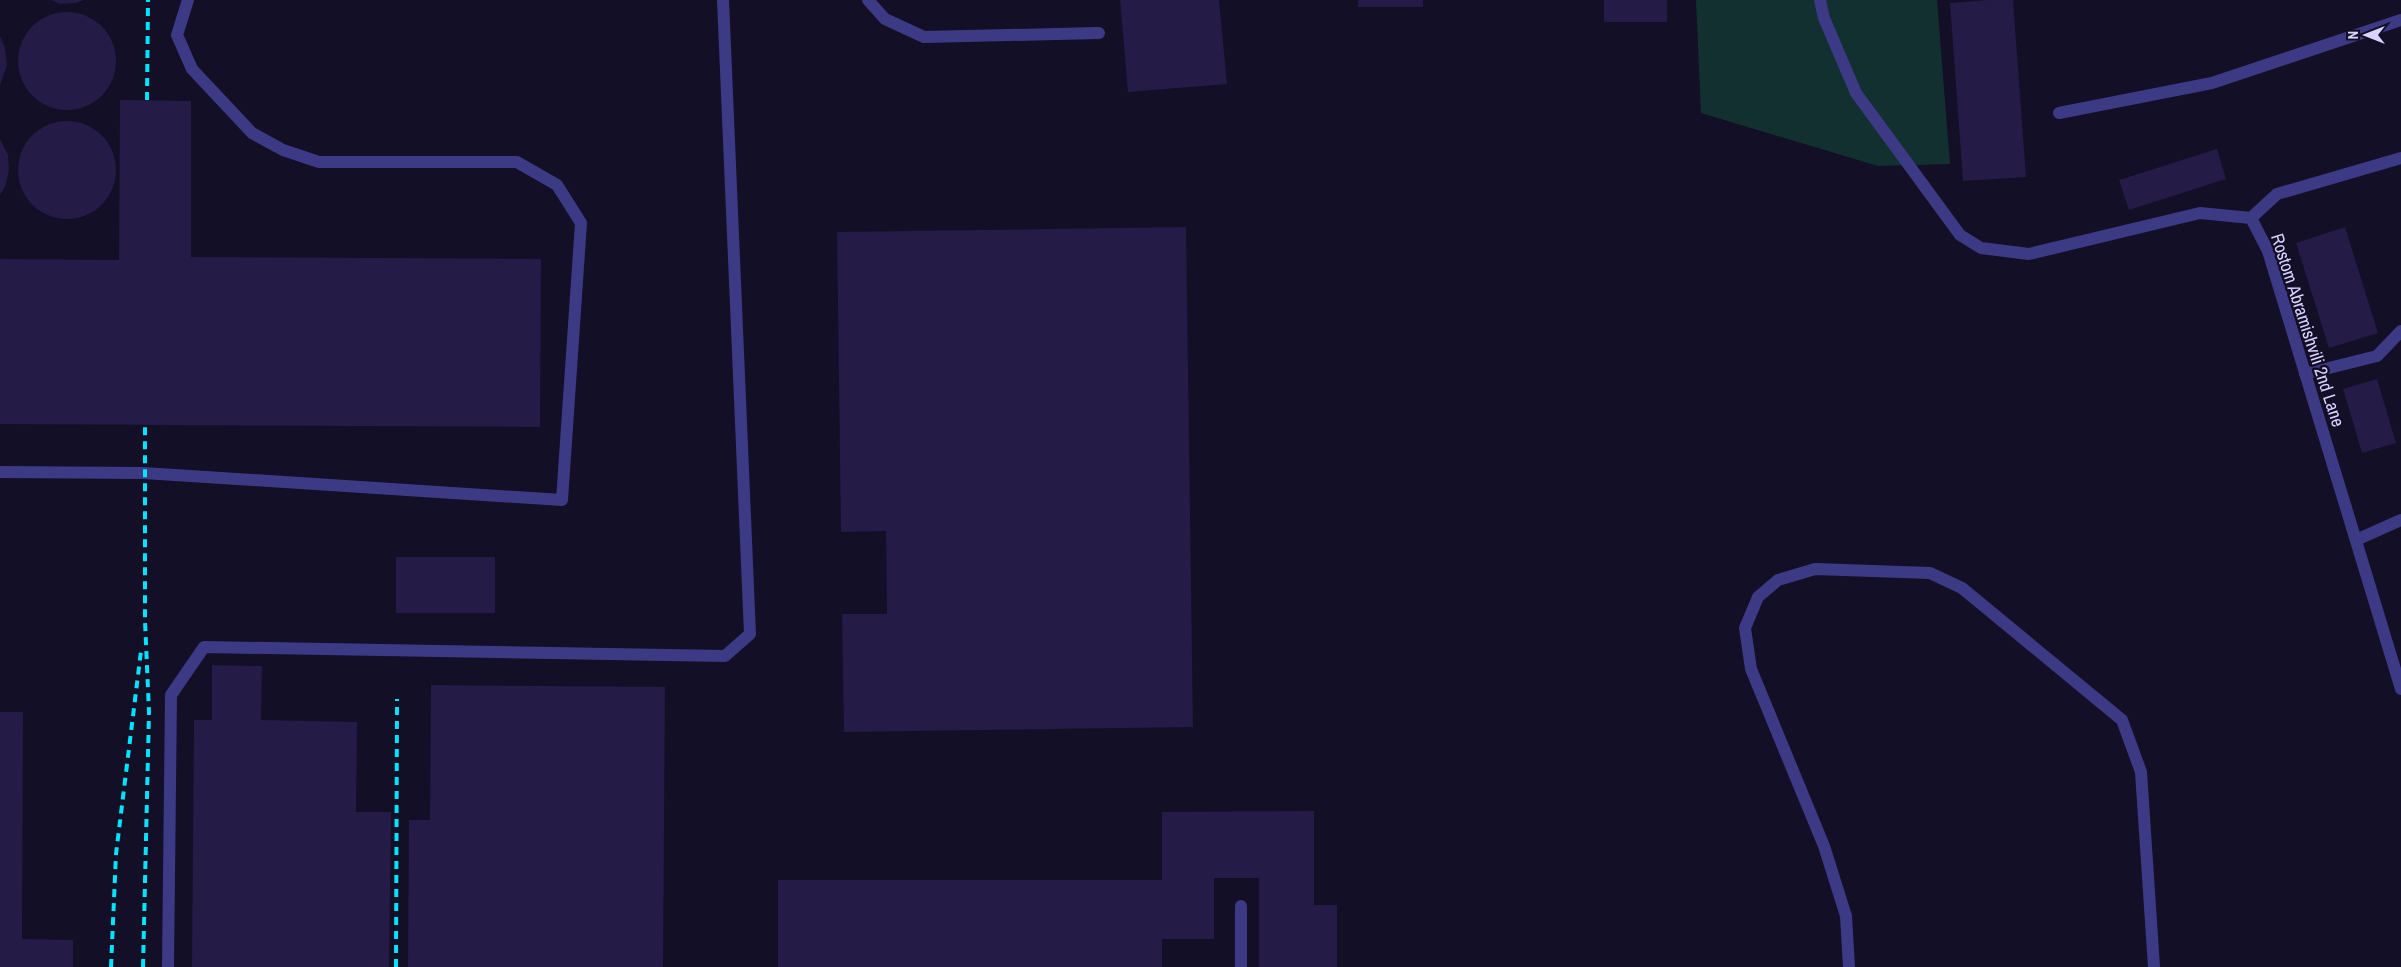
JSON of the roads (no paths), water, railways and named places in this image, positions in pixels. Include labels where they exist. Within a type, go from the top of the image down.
[{"type":"street","points":[[0,472],[144,473],[562,500],[581,223],[557,185],[518,162],[319,162],[283,150],[252,133],[192,69],[177,35],[188,0]]},
{"type":"street","points":[[168,967],[171,695],[204,647],[725,656],[750,634],[723,0]]},
{"type":"street","points":[[868,0],[885,19],[924,36],[1100,34]]},
{"type":"street","name":"Rostom Abramishvili 2nd Lane","points":[[1820,0],[1824,18],[1856,93],[1960,235],[1981,248],[2029,254],[2200,213],[2251,218],[2268,251],[2401,688]]},
{"type":"street","points":[[2059,114],[2212,83],[2401,20]]},
{"type":"street","points":[[2251,218],[2277,194],[2401,158]]},
{"type":"street","points":[[2305,374],[2377,356],[2401,331]]},
{"type":"street","points":[[2356,540],[2401,520]]},
{"type":"street","points":[[1849,967],[1846,916],[1824,846],[1751,669],[1745,628],[1758,597],[1778,580],[1815,569],[1930,573],[1962,588],[2122,720],[2142,772],[2154,967]]},
{"type":"street","points":[[1241,906],[1241,967]]},
{"type":"railway","points":[[147,100],[148,0]]},
{"type":"railway","points":[[143,967],[149,712],[145,621],[145,425]]},
{"type":"railway","points":[[111,967],[116,854],[141,651]]},
{"type":"railway","points":[[396,967],[397,699]]}]
